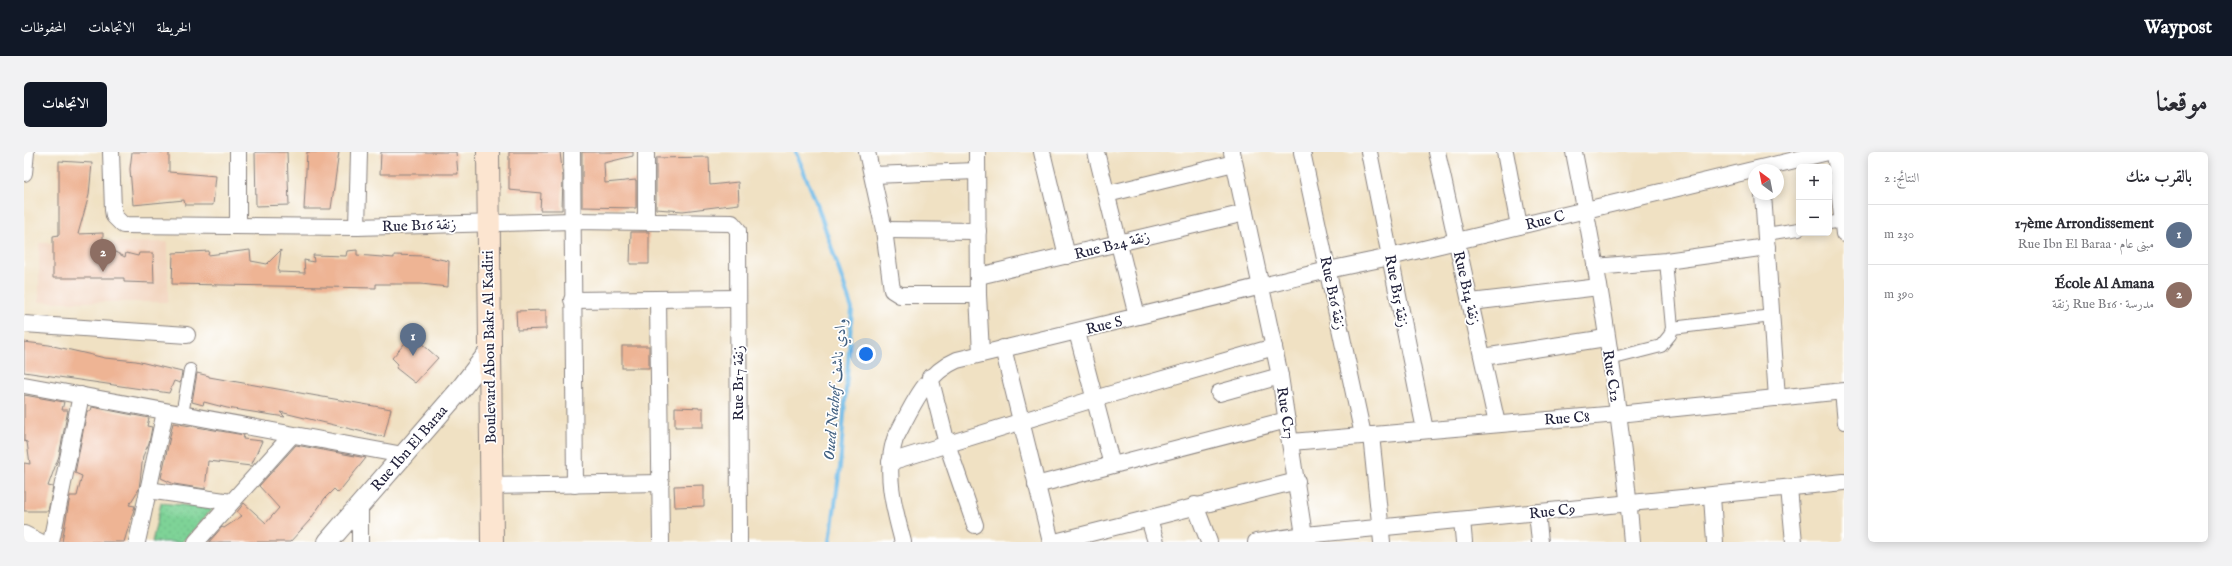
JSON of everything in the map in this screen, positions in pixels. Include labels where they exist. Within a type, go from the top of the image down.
[{"type":"main road","name":"Boulevard Abou Bakr Al Kadiri","points":[[488,152],[490,486],[492,542]]},
{"type":"street","name":"Rue B16 زنقة","points":[[111,152],[113,210],[114,216],[123,226],[357,227],[488,222],[572,221],[730,222],[734,225]]},
{"type":"street","points":[[238,152],[238,226]]},
{"type":"street","points":[[357,227],[359,152]]},
{"type":"street","points":[[572,152],[572,300],[575,485]]},
{"type":"street","points":[[646,152],[646,221]]},
{"type":"street","points":[[867,152],[884,230],[891,288],[894,292],[900,295],[978,296]]},
{"type":"street","points":[[976,152],[979,276],[978,296],[981,353]]},
{"type":"street","points":[[1042,152],[1067,256]]},
{"type":"street","points":[[1096,152],[1137,316]]},
{"type":"street","name":"Rue B16 زنقة","points":[[1302,152],[1367,435],[1381,535]]},
{"type":"street","name":"Rue B15 زنقة","points":[[1369,152],[1425,430]]},
{"type":"street","name":"Rue B14 زنقة","points":[[1437,152],[1483,357],[1496,424]]},
{"type":"street","points":[[1505,152],[1519,226]]},
{"type":"street","name":"Rue C12","points":[[1574,152],[1586,210],[1610,359],[1629,503],[1632,542]]},
{"type":"street","name":"Rue C","points":[[1781,164],[1828,152]]},
{"type":"street","points":[[1835,152],[1839,226]]},
{"type":"street","points":[[1107,194],[1233,158],[1262,286]]},
{"type":"street","points":[[872,175],[976,171]]},
{"type":"street","name":"Rue C","points":[[1262,286],[1748,172]]},
{"type":"street","points":[[1764,200],[1777,398]]},
{"type":"street","name":"Rue B24 زنقة","points":[[979,276],[1118,244],[1245,212]]},
{"type":"street","name":"Rue B17 زنقة","points":[[734,225],[738,230],[739,542]]},
{"type":"street","points":[[884,230],[978,231]]},
{"type":"street","points":[[1595,267],[1666,261],[1767,241],[1796,230]]},
{"type":"street","points":[[1610,359],[1661,346],[1670,335],[1672,328],[1666,261]]},
{"type":"street","name":"Rue S","points":[[930,377],[947,364],[981,353],[1077,332],[1262,286]]},
{"type":"street","name":"Rue C17","points":[[1262,286],[1280,376],[1305,538]]},
{"type":"street","points":[[1471,302],[1599,286]]},
{"type":"street","points":[[572,300],[738,298]]},
{"type":"street","points":[[658,299],[662,542]]},
{"type":"street","points":[[1672,328],[1772,316]]},
{"type":"street","points":[[24,324],[187,335]]},
{"type":"street","points":[[1077,332],[1112,465]]},
{"type":"street","points":[[1483,357],[1606,338]]},
{"type":"street","points":[[890,462],[1094,399],[1274,347]]},
{"type":"street","points":[[1003,348],[1051,542]]},
{"type":"street","name":"Rue Ibn El Baraa","points":[[328,542],[459,391],[489,352]]},
{"type":"street","points":[[182,414],[190,370]]},
{"type":"street","points":[[1219,393],[1280,376]]},
{"type":"street","points":[[930,377],[947,444],[974,525]]},
{"type":"street","points":[[902,542],[890,482],[890,462],[895,439],[930,377]]},
{"type":"street","points":[[24,386],[81,395],[165,412],[403,455]]},
{"type":"street","points":[[1842,392],[1844,423]]},
{"type":"street","name":"Rue C8","points":[[1291,442],[1618,414],[1842,392]]},
{"type":"street","points":[[51,542],[81,395]]},
{"type":"street","points":[[137,542],[165,412]]},
{"type":"street","points":[[1036,485],[1287,420]]},
{"type":"street","points":[[196,542],[292,435]]},
{"type":"street","points":[[1055,542],[1107,536],[1149,519],[1195,506],[1297,482]]},
{"type":"street","name":"Rue C9","points":[[1258,542],[1305,538],[1381,535],[1462,520],[1844,482]]},
{"type":"street","points":[[490,486],[661,483]]},
{"type":"street","points":[[1789,488],[1794,542]]},
{"type":"street","points":[[148,490],[231,502]]},
{"type":"street","points":[[1712,496],[1715,542]]},
{"type":"street","points":[[360,505],[360,542]]},
{"type":"street","points":[[1195,506],[1210,542]]},
{"type":"street","points":[[1537,512],[1540,542]]},
{"type":"street","points":[[1149,519],[1156,542]]},
{"type":"street","points":[[1462,520],[1464,542]]},
{"type":"street","points":[[24,534],[40,542]]},
{"type":"shaded area","points":[[168,242],[168,302],[39,302],[39,243]]},
{"type":"green space","points":[[161,503],[213,508],[182,542],[152,542]]},
{"type":"building","points":[[132,152],[169,152],[169,172],[216,176],[213,205],[185,205],[184,200],[133,205],[130,169]]},
{"type":"building","points":[[255,152],[287,152],[289,205],[256,206]]},
{"type":"building","points":[[307,152],[339,152],[331,209],[304,209]]},
{"type":"building","points":[[381,152],[456,152],[458,174],[380,174]]},
{"type":"building","points":[[509,152],[560,152],[563,177],[562,210],[540,210],[541,193],[509,190]]},
{"type":"building","points":[[582,152],[633,152],[633,156],[604,163],[605,183],[636,180],[636,208],[582,207]]},
{"type":"building","points":[[709,157],[710,185],[738,182],[739,204],[683,211],[656,209],[656,158]]},
{"type":"building","points":[[59,161],[92,163],[89,195],[78,234],[103,233],[103,246],[125,257],[126,253],[138,256],[139,253],[153,253],[154,283],[124,282],[124,278],[53,278],[53,236],[59,235]]},
{"type":"building","points":[[631,232],[649,232],[649,264],[630,264]]},
{"type":"building","points":[[250,250],[251,261],[267,264],[281,250],[278,272],[305,273],[304,260],[314,262],[313,255],[346,256],[347,251],[357,250],[357,255],[394,258],[394,255],[424,256],[449,261],[448,287],[421,284],[376,284],[376,288],[172,284],[173,253],[209,251],[208,255]]},
{"type":"building","points":[[546,310],[546,329],[517,330],[516,311]]},
{"type":"building","points":[[412,335],[438,358],[415,383],[396,368],[398,364],[392,358]]},
{"type":"building","points":[[24,342],[49,345],[105,358],[136,361],[182,372],[180,383],[174,381],[169,393],[24,372]]},
{"type":"building","points":[[622,346],[649,346],[649,368],[622,368]]},
{"type":"building","points":[[197,373],[209,377],[391,409],[384,437],[280,412],[285,417],[227,408],[204,402],[203,405],[192,402]]},
{"type":"building","points":[[24,395],[64,402],[62,410],[68,410],[59,456],[48,486],[53,487],[48,511],[24,511],[24,463],[30,464],[27,442],[24,441]]},
{"type":"building","points":[[92,407],[149,418],[147,426],[152,427],[149,443],[143,456],[139,489],[129,505],[135,506],[124,542],[62,542],[70,496],[77,496],[82,476],[75,473],[87,411],[91,411]]},
{"type":"building","points":[[675,407],[703,408],[703,427],[675,427]]},
{"type":"building","points":[[173,423],[244,435],[243,439],[262,441],[251,466],[208,461],[205,489],[174,484],[161,478]]},
{"type":"building","points":[[296,445],[366,458],[338,493],[334,489],[325,498],[310,520],[290,542],[209,542],[222,527],[224,528],[242,516],[237,512],[244,503],[266,523],[279,508],[259,486]]},
{"type":"building","points":[[704,485],[704,506],[675,507],[674,486]]},
{"type":"waterway","name":"Oued Nachef وادي ناشف","points":[[796,152],[818,207],[852,309],[840,467],[830,542]]},
{"type":"place","name":"École Al Amana","points":[[103,272]]},
{"type":"place","name":"17ème Arrondissement","points":[[413,356]]}]
